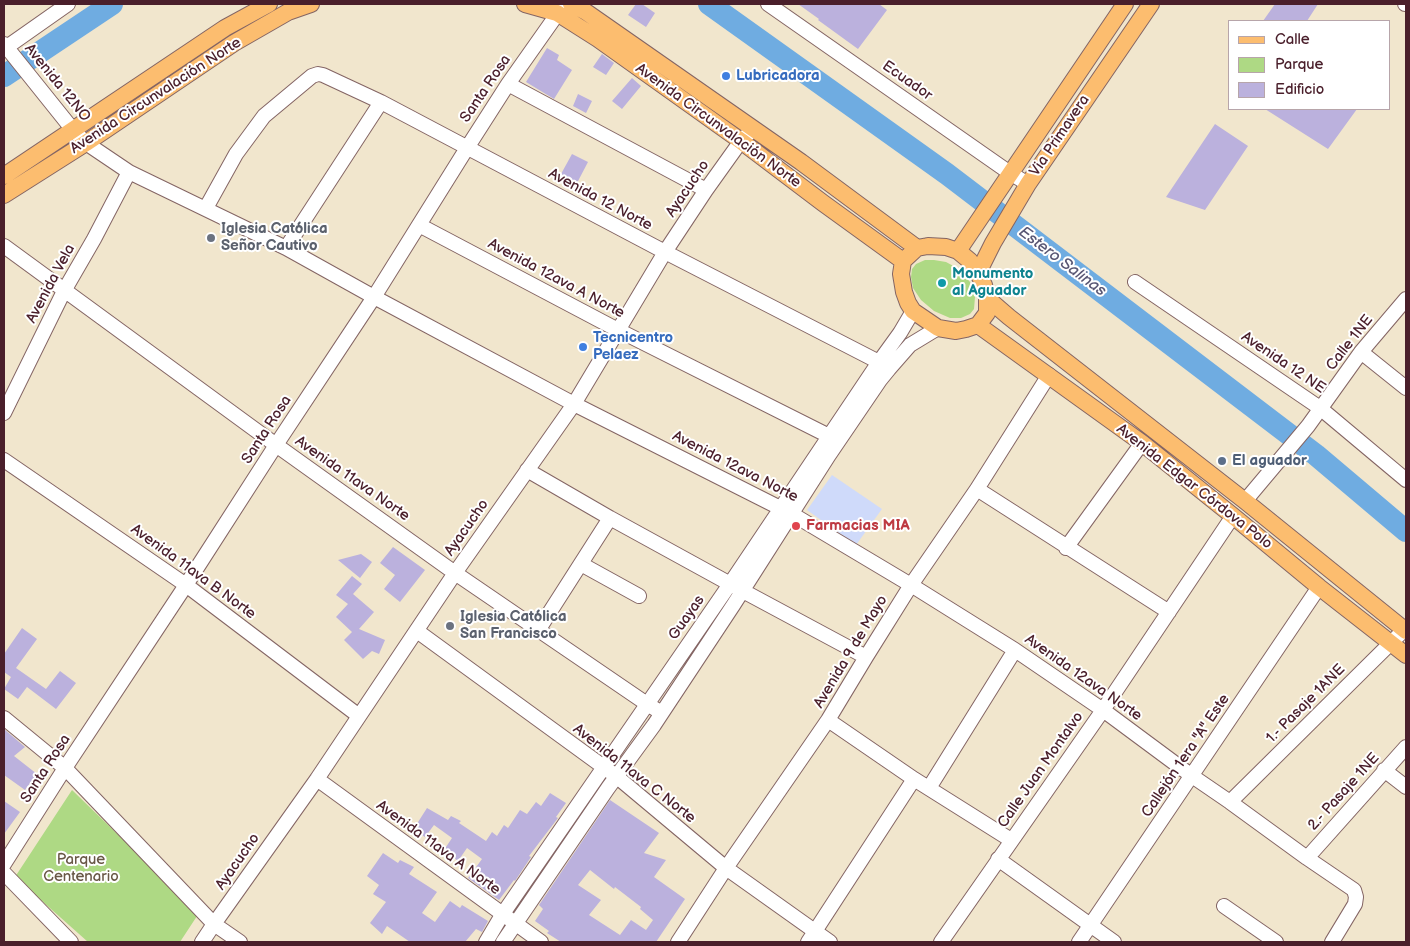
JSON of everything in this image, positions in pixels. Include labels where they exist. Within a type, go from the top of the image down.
[{"type":"main road","name":"Avenida Circunvalación Norte","points":[[4,176],[225,28],[269,4]]},
{"type":"main road","name":"Avenida Circunvalación Norte","points":[[4,195],[86,143],[234,44],[288,12],[311,4]]},
{"type":"main road","name":"Avenida Circunvalación Norte","points":[[525,4],[564,7],[598,39],[917,248]]},
{"type":"main road","name":"Via Primavera","points":[[958,251],[1125,4]]},
{"type":"main road","name":"Via Primavera","points":[[978,273],[993,243],[1028,184],[1151,4]]},
{"type":"main road","name":"Avenida Circunvalación Norte","points":[[747,135],[823,203],[903,261]]},
{"type":"main road","points":[[928,246],[946,247],[958,251],[970,261],[984,285],[987,298],[987,313],[978,325],[956,331],[938,328],[913,311],[904,292],[901,274],[903,261],[917,248],[928,246]]},
{"type":"main road","name":"Avenida Edgar Córdova Polo","points":[[987,298],[1245,501],[1405,630]]},
{"type":"main road","name":"Avenida Edgar Córdova Polo","points":[[978,325],[1142,444],[1406,655]]},
{"type":"street","points":[[7,49],[68,4]]},
{"type":"street","name":"Ecuador","points":[[768,4],[1028,184]]},
{"type":"street","name":"Santa Rosa","points":[[4,864],[374,297],[466,148],[508,84],[564,7]]},
{"type":"street","name":"Avenida 12NO","points":[[7,49],[73,130],[86,143]]},
{"type":"street","name":"Avenida 12 Norte","points":[[206,208],[236,154],[264,116],[312,76],[323,75],[381,102],[884,365]]},
{"type":"street","points":[[508,84],[706,190]]},
{"type":"street","points":[[286,248],[381,102]]},
{"type":"street","name":"Ayacucho","points":[[202,942],[317,779],[455,573],[574,404],[665,252],[706,190],[747,135]]},
{"type":"street","name":"Avenida 12ava Norte","points":[[86,143],[129,172],[286,248],[574,404],[786,511],[911,585],[1015,650],[1103,710],[1192,776],[1354,890],[1355,904],[1332,942]]},
{"type":"street","name":"Avenida Vela","points":[[4,413],[64,291],[129,172]]},
{"type":"street","name":"Avenida 12ava A Norte","points":[[419,225],[618,330],[833,439]]},
{"type":"street","name":"Avenida 11ava Norte","points":[[4,246],[455,573],[647,704],[662,712]]},
{"type":"street","name":"Avenida 12 NE","points":[[1135,282],[1320,408],[1406,480]]},
{"type":"street","name":"Calle 1NE","points":[[1245,501],[1308,426],[1361,352],[1406,299]]},
{"type":"street","name":"Guayas","points":[[503,942],[662,712],[736,588],[833,439],[884,365],[913,311]]},
{"type":"street","name":"Guayas","points":[[884,365],[910,345],[938,328]]},
{"type":"street","points":[[1361,352],[1406,388]]},
{"type":"street","name":"Avenida 9 de Mayo","points":[[678,942],[726,868],[828,720],[911,585],[976,489],[1049,375]]},
{"type":"street","points":[[1066,548],[1142,444]]},
{"type":"street","name":"Avenida 11ava B Norte","points":[[4,460],[186,585],[359,716]]},
{"type":"street","points":[[527,470],[736,588],[866,657]]},
{"type":"street","points":[[976,489],[1169,612]]},
{"type":"street","name":"Calle Juan Montalvo","points":[[940,942],[1103,710],[1234,516]]},
{"type":"street","points":[[539,629],[610,518]]},
{"type":"street","points":[[581,564],[639,596]]},
{"type":"street","name":"Callejón 1era \"A\" Este","points":[[1079,942],[1319,587]]},
{"type":"street","name":"Guayas","points":[[486,942],[502,915],[647,704],[736,588]]},
{"type":"street","name":"1.- Pasaje 1ANE","points":[[1230,802],[1405,630]]},
{"type":"street","name":"Avenida 11ava C Norte","points":[[417,631],[616,776],[726,868],[812,936],[830,942]]},
{"type":"street","points":[[929,788],[1015,650]]},
{"type":"street","points":[[4,718],[65,768],[214,924],[240,942]]},
{"type":"street","points":[[828,720],[914,779],[1011,840]]},
{"type":"street","name":"2.- Pasaje 1NE","points":[[1307,858],[1406,747]]},
{"type":"street","points":[[1384,770],[1406,787]]},
{"type":"street","name":"Avenida 11ava A Norte","points":[[317,779],[540,942]]},
{"type":"street","points":[[812,936],[914,779]]},
{"type":"street","points":[[998,859],[1114,942]]},
{"type":"street","points":[[4,873],[71,942]]},
{"type":"street","points":[[1224,906],[1276,942]]},
{"type":"shaded area","points":[[832,475],[882,509],[856,545],[807,510]]},
{"type":"green space","points":[[925,260],[946,262],[959,269],[970,282],[975,297],[974,309],[970,314],[961,318],[950,318],[934,311],[921,300],[913,288],[911,277],[912,269],[916,264]]},
{"type":"green space","name":"Parque Centenario","points":[[72,790],[199,913],[180,942],[88,942],[15,877]]},
{"type":"building","points":[[636,4],[642,4],[655,13],[646,27],[628,15]]},
{"type":"building","points":[[798,4],[879,4],[887,10],[858,49]]},
{"type":"building","points":[[1275,4],[1318,4],[1308,20],[1264,20]]},
{"type":"building","points":[[547,48],[559,55],[557,60],[572,70],[554,99],[526,82]]},
{"type":"building","points":[[602,54],[614,63],[606,75],[593,67]]},
{"type":"building","points":[[632,78],[641,86],[622,109],[612,101]]},
{"type":"building","points":[[578,94],[592,101],[586,113],[573,106]]},
{"type":"building","points":[[1267,110],[1356,110],[1328,149]]},
{"type":"building","points":[[1215,124],[1248,146],[1205,210],[1166,197]]},
{"type":"building","points":[[572,154],[588,162],[577,183],[561,174]]},
{"type":"building","points":[[393,547],[425,570],[400,602],[384,589],[395,575],[380,563]]},
{"type":"building","points":[[361,554],[372,562],[360,578],[338,560]]},
{"type":"building","points":[[352,576],[362,584],[353,594],[374,612],[359,629],[385,640],[379,654],[372,651],[363,659],[344,640],[352,632],[336,617],[348,604],[336,595]]},
{"type":"building","points":[[22,628],[37,639],[16,668],[46,689],[60,671],[76,683],[56,709],[27,687],[18,699],[4,689],[11,677],[4,672],[4,654]]},
{"type":"building","points":[[4,729],[25,747],[14,756],[37,774],[25,790],[4,775]]},
{"type":"building","points":[[550,793],[566,803],[556,817],[558,818],[529,856],[531,857],[515,881],[499,900],[468,878],[482,859],[467,848],[458,861],[444,850],[452,838],[434,825],[425,837],[413,830],[427,808],[448,820],[451,816],[461,821],[459,823],[486,841],[492,832],[497,836],[504,825],[508,828],[520,810],[527,814],[536,802],[541,806]]},
{"type":"building","points":[[610,800],[659,833],[644,853],[666,860],[654,877],[685,899],[656,942],[561,942],[547,933],[549,931],[535,921],[543,909],[539,905]],"holes":[[[590,870],[614,889],[615,887],[641,907],[640,909],[653,920],[646,930],[631,920],[620,935],[589,915],[601,900],[578,885]]]},
{"type":"building","points":[[4,801],[20,812],[4,834]]},
{"type":"building","points":[[383,853],[398,863],[400,860],[414,867],[409,874],[437,892],[422,913],[435,922],[450,901],[460,908],[462,905],[488,921],[482,932],[476,929],[465,942],[410,942],[387,926],[382,934],[370,923],[386,902],[373,894],[379,885],[367,876]]},
{"type":"waterway","name":"Estero Salinas","points":[[4,76],[112,4]]},
{"type":"waterway","name":"Estero Salinas","points":[[709,4],[947,174],[1316,455],[1406,531]]},
{"type":"place","name":"Lubricadora","points":[[726,76]]},
{"type":"place","name":"Iglesia Católica Señor Cautivo","points":[[211,238]]},
{"type":"place","name":"Monumento al Aguador","points":[[942,283]]},
{"type":"place","name":"Tecnicentro Pelaez","points":[[583,347]]},
{"type":"place","name":"El aguador","points":[[1222,461]]},
{"type":"place","name":"Farmacias MIA","points":[[796,526]]},
{"type":"place","name":"Iglesia Católica San Francisco","points":[[450,626]]}]
